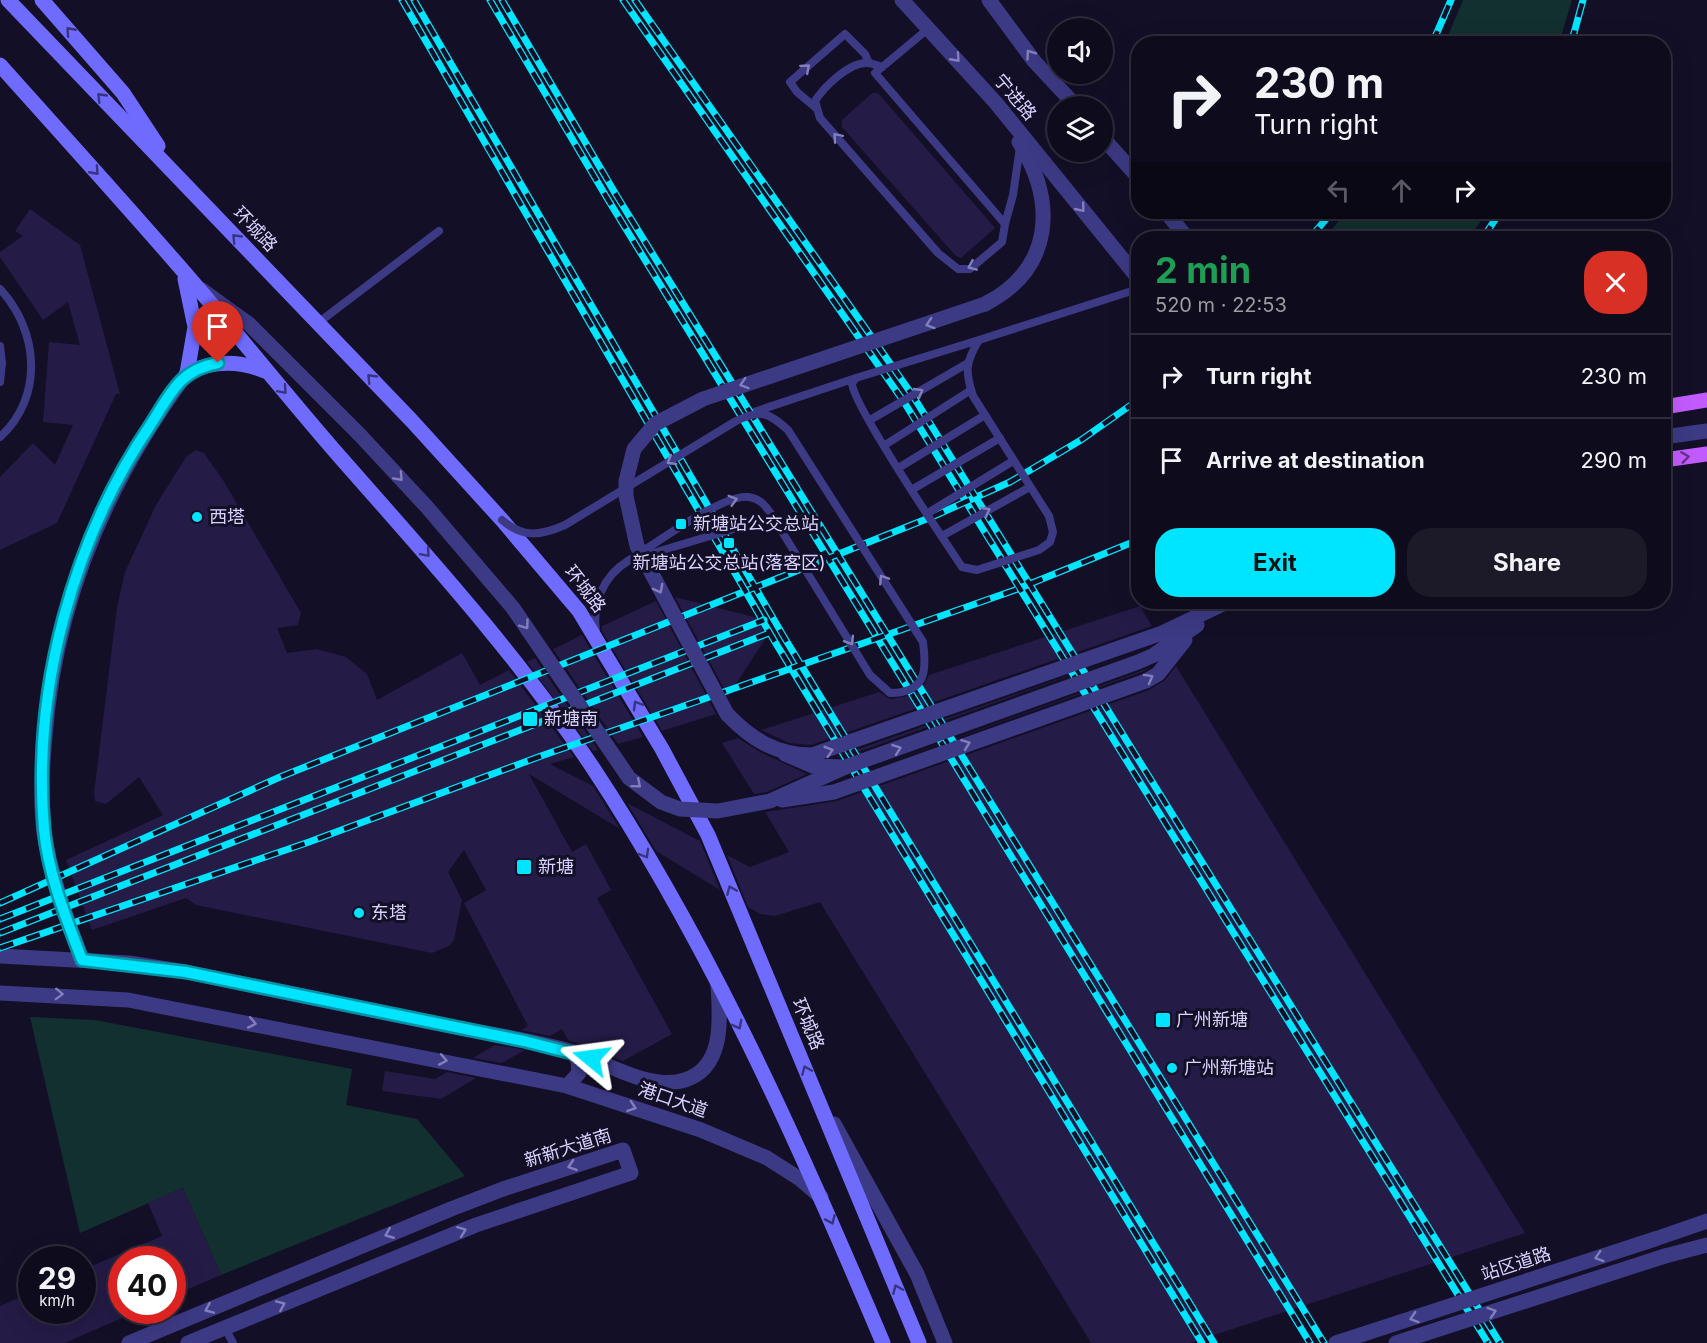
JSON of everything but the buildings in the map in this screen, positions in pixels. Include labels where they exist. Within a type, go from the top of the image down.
[{"type":"main road","name":"环城路","points":[[8,0],[412,421],[502,520],[579,611],[662,748],[708,835],[919,1343]]},
{"type":"main road","points":[[42,0],[123,93],[180,179]]},
{"type":"main road","points":[[0,65],[178,265],[267,372],[489,629],[593,768],[718,985],[822,1198],[883,1343]]},
{"type":"main road","points":[[178,265],[194,311],[194,342],[187,373]]},
{"type":"main road","points":[[187,373],[207,364],[232,362],[267,372]]},
{"type":"main road","points":[[1671,406],[1699,401]]},
{"type":"main road","points":[[1671,459],[1707,454]]},
{"type":"street","name":"宁进路","points":[[902,0],[996,103],[1131,269]]},
{"type":"street","points":[[989,0],[1034,61],[1066,96]]},
{"type":"street","points":[[848,766],[813,766],[756,740],[727,714],[645,564],[632,530],[626,496],[626,481],[634,449],[655,424],[703,399],[985,304],[1007,293],[1022,278],[1034,261],[1041,238],[1043,213],[1037,181],[1020,143],[996,103]]},
{"type":"street","points":[[1113,149],[1131,169]]},
{"type":"street","points":[[1172,219],[1181,231]]},
{"type":"street","points":[[195,285],[249,324],[359,434],[426,506],[513,608],[629,778],[661,802],[680,809],[718,811],[834,792],[1146,681],[1158,674],[1197,625]]},
{"type":"street","points":[[82,960],[56,884],[44,831],[44,755],[51,680],[68,607],[104,509],[144,434],[187,373]]},
{"type":"street","points":[[1671,436],[1707,431]]},
{"type":"street","points":[[780,751],[797,755],[828,751],[1162,633],[1212,609]]},
{"type":"street","points":[[770,801],[848,766],[1138,662],[1154,655],[1217,609]]},
{"type":"street","name":"港口大道","points":[[0,956],[82,960],[186,972],[573,1052],[659,1082],[675,1082],[694,1076],[702,1070],[713,1055],[720,1026],[718,985]]},
{"type":"street","name":"港口大道","points":[[0,993],[75,995],[138,1002],[567,1086],[701,1130],[752,1152],[783,1167],[822,1198]]},
{"type":"street","points":[[567,1086],[579,1073],[580,1066],[573,1052]]},
{"type":"street","points":[[815,1091],[902,1245],[945,1343]]},
{"type":"street","name":"新新大道南","points":[[129,1343],[461,1205],[624,1150],[632,1173],[476,1225],[188,1343]]},
{"type":"street","points":[[1396,1343],[1665,1256],[1706,1247],[1700,1224]]},
{"type":"street","name":"站区道路","points":[[1336,1343],[1700,1224]]},
{"type":"lane","points":[[929,28],[875,73],[1005,224]]},
{"type":"lane","points":[[816,108],[797,92],[790,82],[845,34],[854,41],[869,63]]},
{"type":"lane","points":[[882,67],[869,63],[852,66],[820,93],[815,101],[816,108],[820,118],[938,254],[958,269],[970,269],[1002,242],[1013,195],[1020,143]]},
{"type":"lane","points":[[318,323],[439,231]]},
{"type":"lane","points":[[0,289],[17,310],[25,327],[32,363],[26,399],[18,416],[0,437]]},
{"type":"lane","points":[[502,520],[515,531],[530,535],[546,534],[565,525],[754,412],[1131,291]]},
{"type":"lane","points":[[856,378],[852,383],[852,390],[885,445],[962,567],[976,570],[1039,550],[1050,542],[1053,532],[1049,516],[971,390],[967,376],[968,363],[979,340]]},
{"type":"lane","points":[[0,346],[2,363],[0,382]]},
{"type":"lane","points":[[870,420],[968,363]]},
{"type":"lane","points":[[885,445],[971,390]]},
{"type":"lane","points":[[612,662],[595,632],[594,611],[603,587],[628,561],[717,506],[733,499],[747,497],[758,500],[773,517],[870,675],[890,693],[914,688],[923,677],[926,663],[923,642],[788,430],[773,416],[754,412]]},
{"type":"lane","points":[[900,467],[985,415]]},
{"type":"lane","points":[[913,489],[1000,438]]},
{"type":"lane","points":[[928,513],[1013,461]]},
{"type":"lane","points":[[942,536],[1030,487]]},
{"type":"lane","points":[[628,561],[773,517]]},
{"type":"lane","points":[[225,1328],[232,1343]]},
{"type":"green space","points":[[1463,0],[1572,0],[1561,36],[1448,36]]},
{"type":"green space","points":[[1340,219],[1482,219],[1474,231],[1331,231]]},
{"type":"green space","points":[[30,1017],[95,1020],[352,1069],[346,1105],[417,1119],[465,1176],[221,1275],[183,1188],[80,1233]]},
{"type":"railway","points":[[402,0],[775,642],[1202,1343]]},
{"type":"railway","points":[[414,0],[784,637],[1214,1343]]},
{"type":"railway","points":[[490,0],[607,198],[1310,1343]]},
{"type":"railway","points":[[502,0],[615,193],[1324,1343]]},
{"type":"railway","points":[[623,0],[904,402],[1488,1343]]},
{"type":"railway","points":[[635,0],[913,396],[1500,1343]]},
{"type":"railway","points":[[1435,36],[1451,0]]},
{"type":"railway","points":[[1573,36],[1583,0]]},
{"type":"railway","points":[[1316,231],[1326,219]]},
{"type":"railway","points":[[1488,231],[1495,219]]},
{"type":"railway","points":[[0,903],[280,777],[934,516],[1010,482],[1081,440],[1131,405]]},
{"type":"railway","points":[[0,948],[309,842],[541,756],[1015,590],[1131,543]]},
{"type":"railway","points":[[0,919],[764,620]]},
{"type":"railway","points":[[0,933],[769,633]]},
{"type":"place","name":"西塔","points":[[197,517]]},
{"type":"place","name":"新塘站公交总站","points":[[681,524]]},
{"type":"place","name":"新塘站公交总站(落客区)","points":[[729,543]]},
{"type":"place","name":"新塘南","points":[[530,719]]},
{"type":"place","name":"新塘","points":[[524,867]]},
{"type":"place","name":"东塔","points":[[359,913]]},
{"type":"place","name":"广州新塘","points":[[1163,1020]]},
{"type":"place","name":"广州新塘站","points":[[1172,1068]]},
{"type":"route","points":[[218,363],[207,364],[187,373],[124,467],[92,535],[79,570],[58,643],[46,718],[43,774],[44,831],[60,897],[82,960],[129,963],[186,972],[524,1041],[591,1058]]}]
